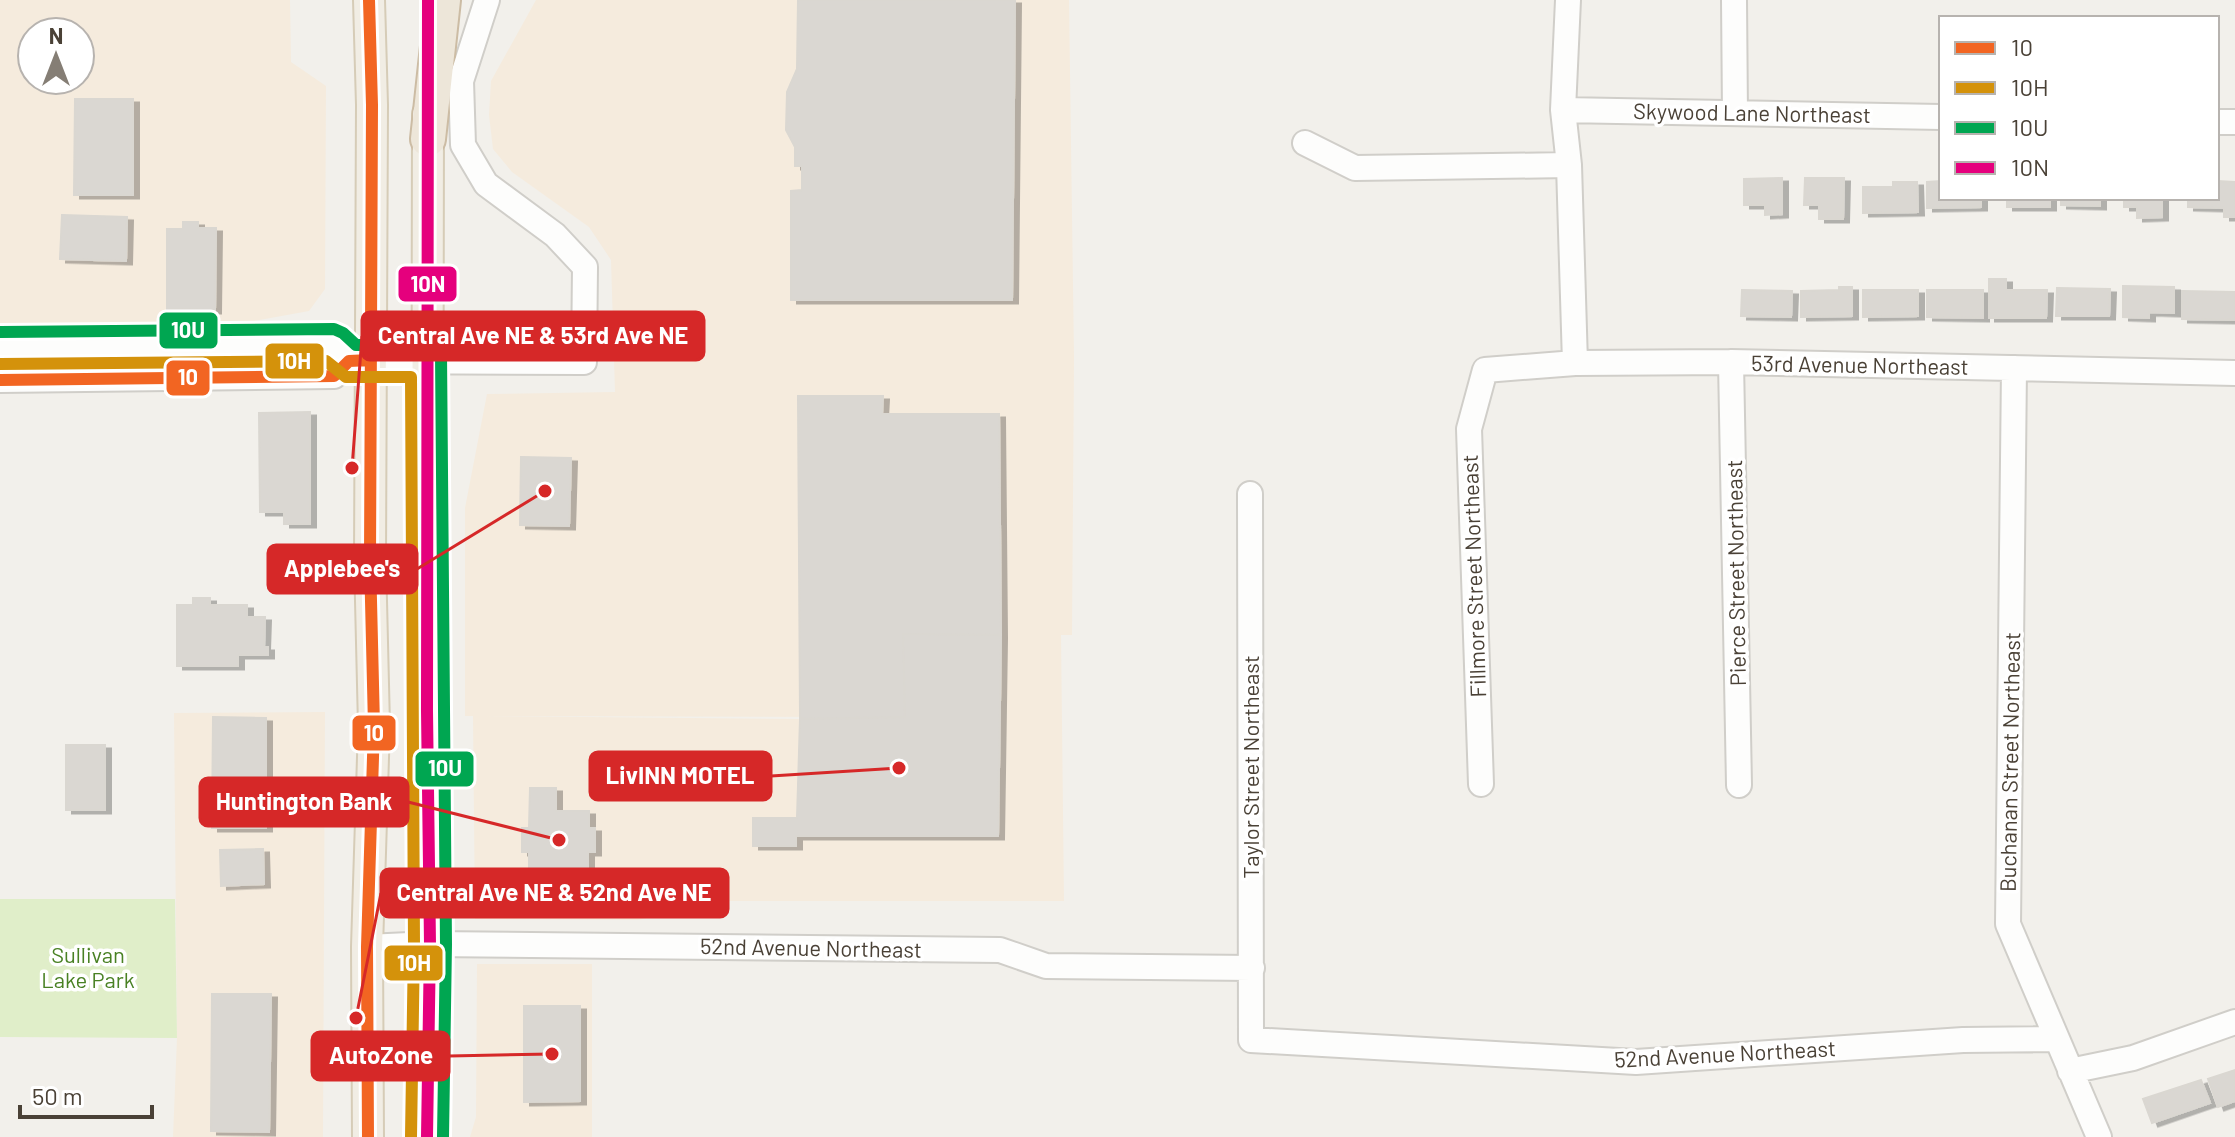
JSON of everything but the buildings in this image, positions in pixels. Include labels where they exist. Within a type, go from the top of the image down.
[{"type":"highway","points":[[428,139],[443,0]]},
{"type":"main road","points":[[368,1137],[367,947],[374,726],[370,559],[360,361],[372,105],[369,0]]},
{"type":"main road","points":[[427,1137],[430,944],[428,0]]},
{"type":"street","points":[[0,380],[334,376],[360,361],[584,362],[585,267],[555,235],[486,184],[463,145],[461,81],[487,0]]},
{"type":"street","points":[[1568,0],[1563,110],[1569,165],[1575,363]]},
{"type":"street","points":[[1734,0],[1735,113]]},
{"type":"street","name":"Skywood Lane Northeast","points":[[1563,110],[1939,117]]},
{"type":"street","points":[[1305,143],[1355,168],[1569,165]]},
{"type":"street","points":[[0,348],[333,345],[360,361]]},
{"type":"street","name":"53rd Avenue Northeast","points":[[1485,370],[1575,363],[1731,362],[2235,373]]},
{"type":"street","name":"Pierce Street Northeast","points":[[1731,362],[1739,785]]},
{"type":"street","name":"Buchanan Street Northeast","points":[[2014,368],[2008,924],[2099,1137]]},
{"type":"street","name":"Fillmore Street Northeast","points":[[1481,784],[1469,429],[1485,370]]},
{"type":"street","name":"Taylor Street Northeast","points":[[1250,494],[1251,1040]]},
{"type":"street","name":"52nd Avenue Northeast","points":[[367,947],[430,944],[1000,950],[1046,966],[1252,968]]},
{"type":"street","points":[[2070,1071],[2133,1058],[2235,1022]]},
{"type":"street","name":"52nd Avenue Northeast","points":[[1251,1040],[1636,1062],[1963,1040],[2056,1039]]},
{"type":"shaded area","points":[[0,0],[290,0],[291,62],[326,86],[325,289],[309,311],[227,326],[0,323]]},
{"type":"shaded area","points":[[536,0],[1069,0],[1074,357],[1072,635],[1061,635],[1064,901],[722,901],[638,920],[475,919],[473,716],[465,716],[465,508],[487,394],[615,392],[611,260],[589,227],[512,172],[493,149],[489,115],[491,81]],"holes":[[[483,716],[866,717],[798,719]]]},
{"type":"shaded area","points":[[325,712],[323,1137],[173,1137],[177,1038],[174,713]]},
{"type":"shaded area","points":[[477,964],[592,964],[592,1137],[470,1137],[476,1117]]},
{"type":"green space","name":"Sullivan Lake Park","points":[[0,899],[175,899],[177,1038],[0,1037]]},
{"type":"transit line","name":"10","points":[[368,1137],[367,947],[374,726],[370,559],[372,105],[369,0]]},
{"type":"transit line","name":"10N","points":[[427,1137],[430,944],[427,711],[428,0]]},
{"type":"transit line","name":"10U","points":[[0,332],[334,329],[356,345],[429,345],[441,353],[446,944],[443,1137]]},
{"type":"transit line","name":"10","points":[[0,380],[334,376],[349,361],[370,360]]},
{"type":"transit line","name":"10H","points":[[0,364],[326,361],[346,377],[411,377],[414,944],[411,1137]]},
{"type":"place","name":"Central Ave NE & 53rd Ave NE","points":[[352,468]]},
{"type":"place","name":"Applebee's","points":[[545,491]]},
{"type":"place","name":"LivINN MOTEL","points":[[899,768]]},
{"type":"place","name":"Huntington Bank","points":[[559,840]]},
{"type":"place","name":"Central Ave NE & 52nd Ave NE","points":[[356,1018]]},
{"type":"place","name":"AutoZone","points":[[552,1054]]}]
